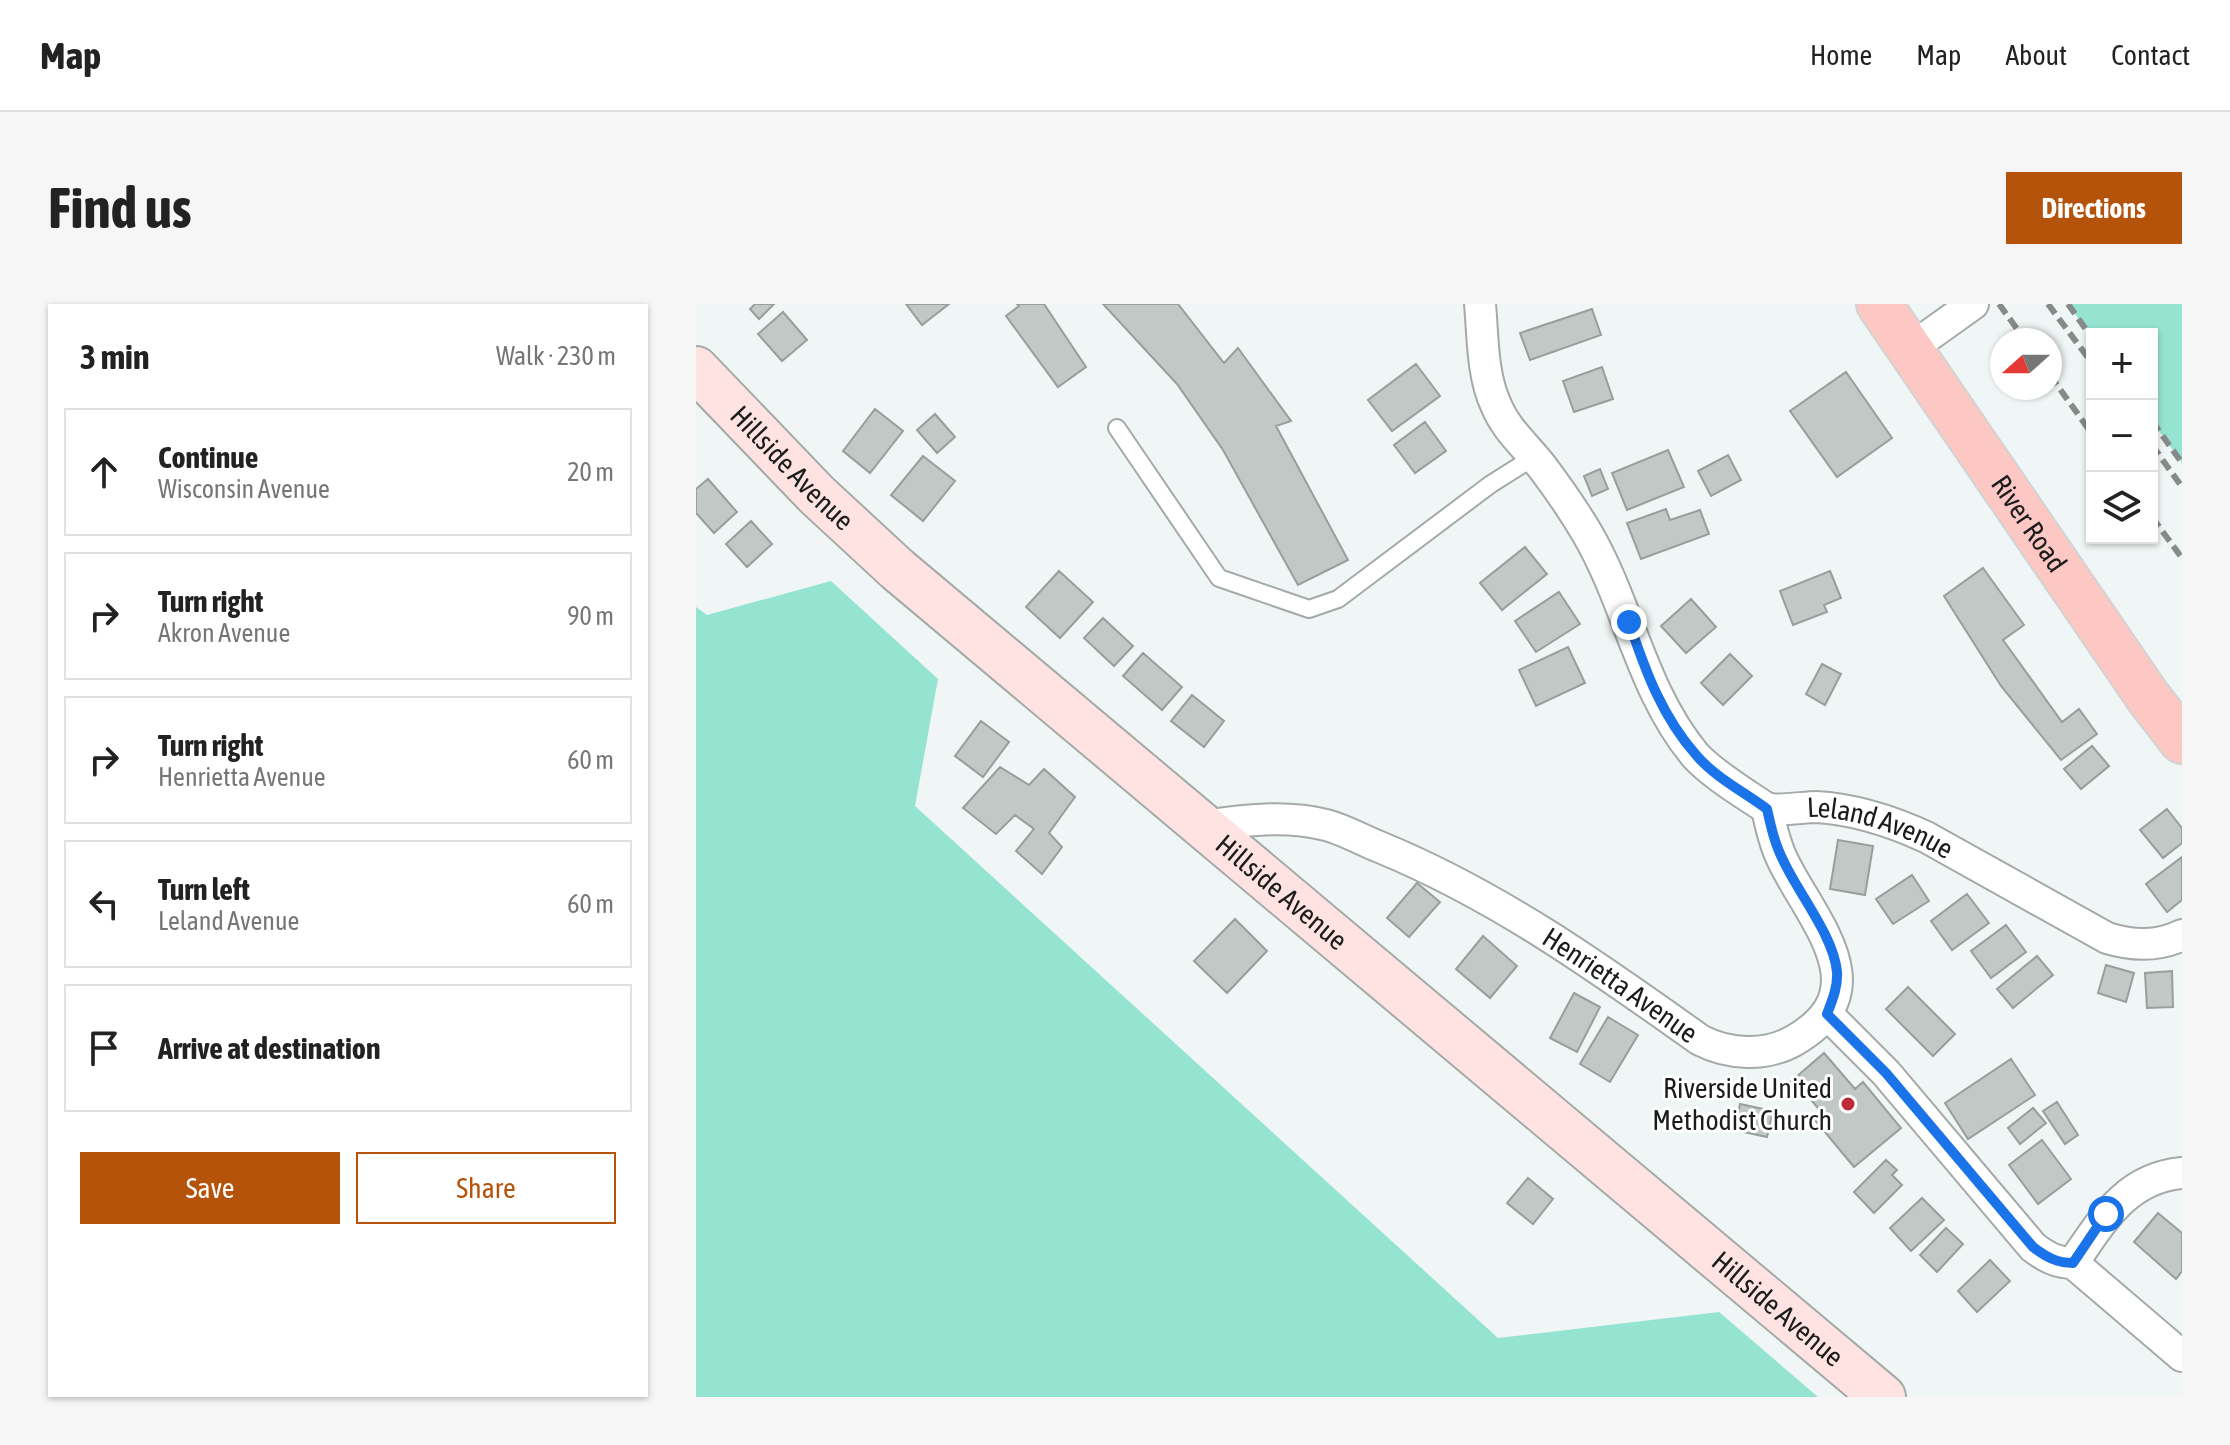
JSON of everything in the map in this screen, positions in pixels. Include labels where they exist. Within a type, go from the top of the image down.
[{"type":"main road","name":"River Road","points":[[1879,304],[2148,697],[2182,741]]},
{"type":"street","name":"Leland Avenue","points":[[1480,304],[1488,378],[1495,405],[1509,429],[1534,457],[1586,531],[1610,576],[1660,704],[1707,766],[1767,809],[1816,807],[1856,812],[1901,825],[2107,938],[2126,944],[2145,945],[2182,935]]},
{"type":"street","points":[[1910,349],[1973,304]]},
{"type":"street","name":"Hillside Avenue","points":[[696,369],[817,495],[897,569],[1883,1397]]},
{"type":"street","points":[[1767,809],[1783,861],[1834,955],[1837,975],[1835,995],[1827,1014],[1886,1073],[2033,1247],[2047,1258],[2073,1263],[2182,1356]]},
{"type":"street","name":"Henrietta Avenue","points":[[1205,826],[1241,820],[1277,819],[1325,825],[1404,858],[1459,884],[1532,925],[1712,1046],[1736,1052],[1762,1052],[1787,1045],[1809,1032],[1827,1014]]},
{"type":"street","points":[[2073,1263],[2106,1214],[2129,1192],[2140,1184],[2182,1173]]},
{"type":"lane","points":[[1117,428],[1219,578],[1309,609],[1338,599],[1491,484],[1534,457]]},
{"type":"green space","points":[[2068,304],[2182,304],[2182,463],[2158,429],[2158,328],[2086,330]]},
{"type":"green space","points":[[831,581],[938,679],[915,806],[1498,1338],[1719,1312],[1818,1397],[696,1397],[696,607],[707,615]]},
{"type":"building","points":[[755,304],[774,304],[759,319],[750,309]]},
{"type":"building","points":[[906,304],[949,304],[922,325]]},
{"type":"building","points":[[1017,304],[1044,304],[1086,367],[1058,387],[1006,316],[1019,306]]},
{"type":"building","points":[[1103,304],[1178,304],[1224,363],[1238,348],[1291,421],[1276,426],[1348,560],[1298,585],[1223,450],[1177,384]]},
{"type":"building","points":[[1592,309],[1601,335],[1530,360],[1520,333]]},
{"type":"building","points":[[783,312],[807,340],[782,361],[758,334]]},
{"type":"building","points":[[1416,364],[1440,396],[1392,431],[1368,400]]},
{"type":"building","points":[[1602,367],[1613,399],[1574,412],[1563,381]]},
{"type":"building","points":[[1846,372],[1892,438],[1837,477],[1790,411]]},
{"type":"building","points":[[875,409],[903,431],[870,473],[843,451]]},
{"type":"building","points":[[935,414],[955,437],[937,453],[917,430]]},
{"type":"building","points":[[1425,422],[1446,451],[1415,473],[1394,445]]},
{"type":"building","points":[[1668,450],[1684,487],[1627,510],[1612,473]]},
{"type":"building","points":[[1728,455],[1741,480],[1711,496],[1698,471]]},
{"type":"building","points":[[923,456],[955,481],[923,521],[891,495]]},
{"type":"building","points":[[1600,469],[1608,489],[1592,496],[1584,476]]},
{"type":"building","points":[[708,479],[737,512],[714,533],[696,513],[696,489]]},
{"type":"building","points":[[1666,509],[1670,520],[1700,510],[1709,534],[1641,559],[1627,523]]},
{"type":"building","points":[[751,521],[772,544],[747,567],[726,544]]},
{"type":"building","points":[[1525,547],[1547,574],[1502,610],[1480,583]]},
{"type":"building","points":[[1983,568],[2024,625],[2003,640],[2062,722],[2079,709],[2097,734],[2061,760],[2001,686],[1944,596]]},
{"type":"building","points":[[1059,571],[1093,602],[1060,638],[1026,607]]},
{"type":"building","points":[[1830,571],[1841,598],[1824,605],[1827,612],[1793,625],[1780,591]]},
{"type":"building","points":[[1559,592],[1580,624],[1536,652],[1515,621]]},
{"type":"building","points":[[1691,599],[1716,627],[1686,653],[1661,626]]},
{"type":"building","points":[[1103,618],[1133,646],[1114,666],[1084,638]]},
{"type":"building","points":[[1568,647],[1585,683],[1536,706],[1519,670]]},
{"type":"building","points":[[1143,653],[1182,687],[1162,710],[1123,676]]},
{"type":"building","points":[[1730,654],[1752,676],[1723,705],[1701,683]]},
{"type":"building","points":[[1822,664],[1841,674],[1825,705],[1806,694]]},
{"type":"building","points":[[1192,695],[1224,721],[1204,747],[1171,721]]},
{"type":"building","points":[[981,721],[1009,742],[983,777],[955,756]]},
{"type":"building","points":[[2092,746],[2109,766],[2081,789],[2064,769]]},
{"type":"building","points":[[1000,767],[1029,785],[1044,769],[1075,797],[1049,833],[1062,847],[1042,874],[1016,851],[1034,829],[1015,815],[996,834],[963,808]]},
{"type":"building","points":[[2167,809],[2182,828],[2182,843],[2163,858],[2140,830]]},
{"type":"building","points":[[1838,840],[1873,846],[1865,895],[1830,889]]},
{"type":"building","points":[[2182,857],[2182,900],[2167,912],[2146,884]]},
{"type":"building","points":[[1912,875],[1929,901],[1893,924],[1876,899]]},
{"type":"building","points":[[1417,883],[1440,902],[1409,937],[1387,918]]},
{"type":"building","points":[[1967,894],[1989,923],[1952,950],[1931,921]]},
{"type":"building","points":[[1235,919],[1267,951],[1227,993],[1194,961]]},
{"type":"building","points":[[2006,925],[2026,952],[1991,978],[1971,951]]},
{"type":"building","points":[[1483,936],[1517,966],[1490,998],[1456,969]]},
{"type":"building","points":[[2037,956],[2053,975],[2013,1008],[1997,989]]},
{"type":"building","points":[[2106,965],[2134,973],[2126,1002],[2098,993]]},
{"type":"building","points":[[2172,971],[2173,1007],[2147,1008],[2145,973]]},
{"type":"building","points":[[1908,987],[1955,1034],[1933,1056],[1886,1009]]},
{"type":"building","points":[[1574,993],[1600,1007],[1577,1052],[1550,1038]]},
{"type":"building","points":[[1608,1017],[1638,1035],[1610,1082],[1580,1064]]},
{"type":"building","name":"Riverside United Methodist Church","points":[[1824,1053],[1855,1089],[1863,1082],[1901,1128],[1854,1167],[1814,1119],[1822,1113],[1804,1091],[1799,1095],[1789,1083]]},
{"type":"building","points":[[2011,1059],[2035,1095],[1968,1139],[1945,1103]]},
{"type":"building","points":[[2057,1102],[2078,1135],[2065,1144],[2043,1111]]},
{"type":"building","points":[[1740,1104],[1773,1111],[1767,1137],[1734,1130]]},
{"type":"building","points":[[2033,1108],[2046,1123],[2020,1144],[2008,1128]]},
{"type":"building","points":[[2042,1140],[2071,1179],[2038,1204],[2009,1165]]},
{"type":"building","points":[[1886,1160],[1897,1170],[1892,1175],[1902,1185],[1874,1213],[1854,1192]]},
{"type":"building","points":[[1528,1178],[1553,1199],[1533,1224],[1507,1203]]},
{"type":"building","points":[[1922,1198],[1944,1220],[1911,1251],[1890,1228]]},
{"type":"building","points":[[2158,1213],[2182,1233],[2182,1271],[2176,1279],[2134,1242]]},
{"type":"building","points":[[1946,1228],[1963,1244],[1937,1272],[1920,1255]]},
{"type":"building","points":[[1990,1260],[2010,1281],[1977,1312],[1958,1291]]},
{"type":"railway","points":[[1999,304],[2016,328]]},
{"type":"railway","points":[[2048,304],[2086,355]]},
{"type":"railway","points":[[2068,304],[2086,330]]},
{"type":"railway","points":[[2062,392],[2086,426]]},
{"type":"railway","points":[[2158,429],[2182,463]]},
{"type":"railway","points":[[2158,453],[2182,487]]},
{"type":"railway","points":[[2158,525],[2182,558]]},
{"type":"place","name":"Riverside United Methodist Church","points":[[1848,1104]]},
{"type":"route","points":[[1629,622],[1660,704],[1696,755],[1767,809],[1783,861],[1834,955],[1837,975],[1835,995],[1827,1014],[1886,1073],[2033,1247],[2047,1258],[2073,1263],[2106,1214]]}]
